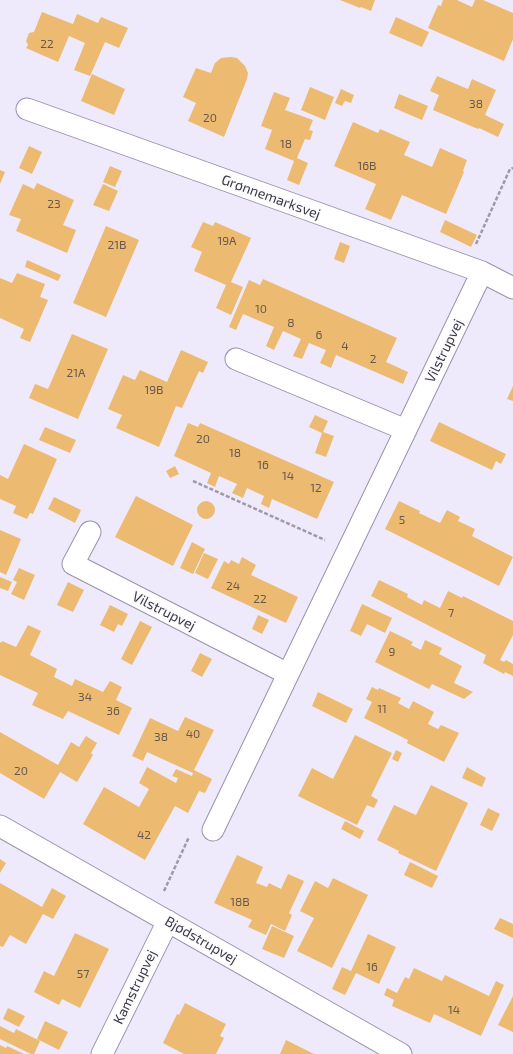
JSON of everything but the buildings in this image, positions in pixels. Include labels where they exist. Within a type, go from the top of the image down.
[{"type":"street","name":"Grønnemarksvej","points":[[27,109],[482,272],[513,288]]},
{"type":"street","name":"Vilstrupvej","points":[[213,830],[482,272]]},
{"type":"street","points":[[236,359],[406,430]]},
{"type":"street","name":"Vilstrupvej","points":[[90,532],[73,564],[288,674]]},
{"type":"street","name":"Bjødstrupvej","points":[[0,826],[401,1054]]},
{"type":"street","name":"Kamstrupvej","points":[[102,1054],[160,917]]},
{"type":"path","points":[[482,272],[475,247],[510,169],[513,168]]},
{"type":"path","points":[[193,481],[348,550]]},
{"type":"path","points":[[160,917],[193,830],[213,830]]}]
